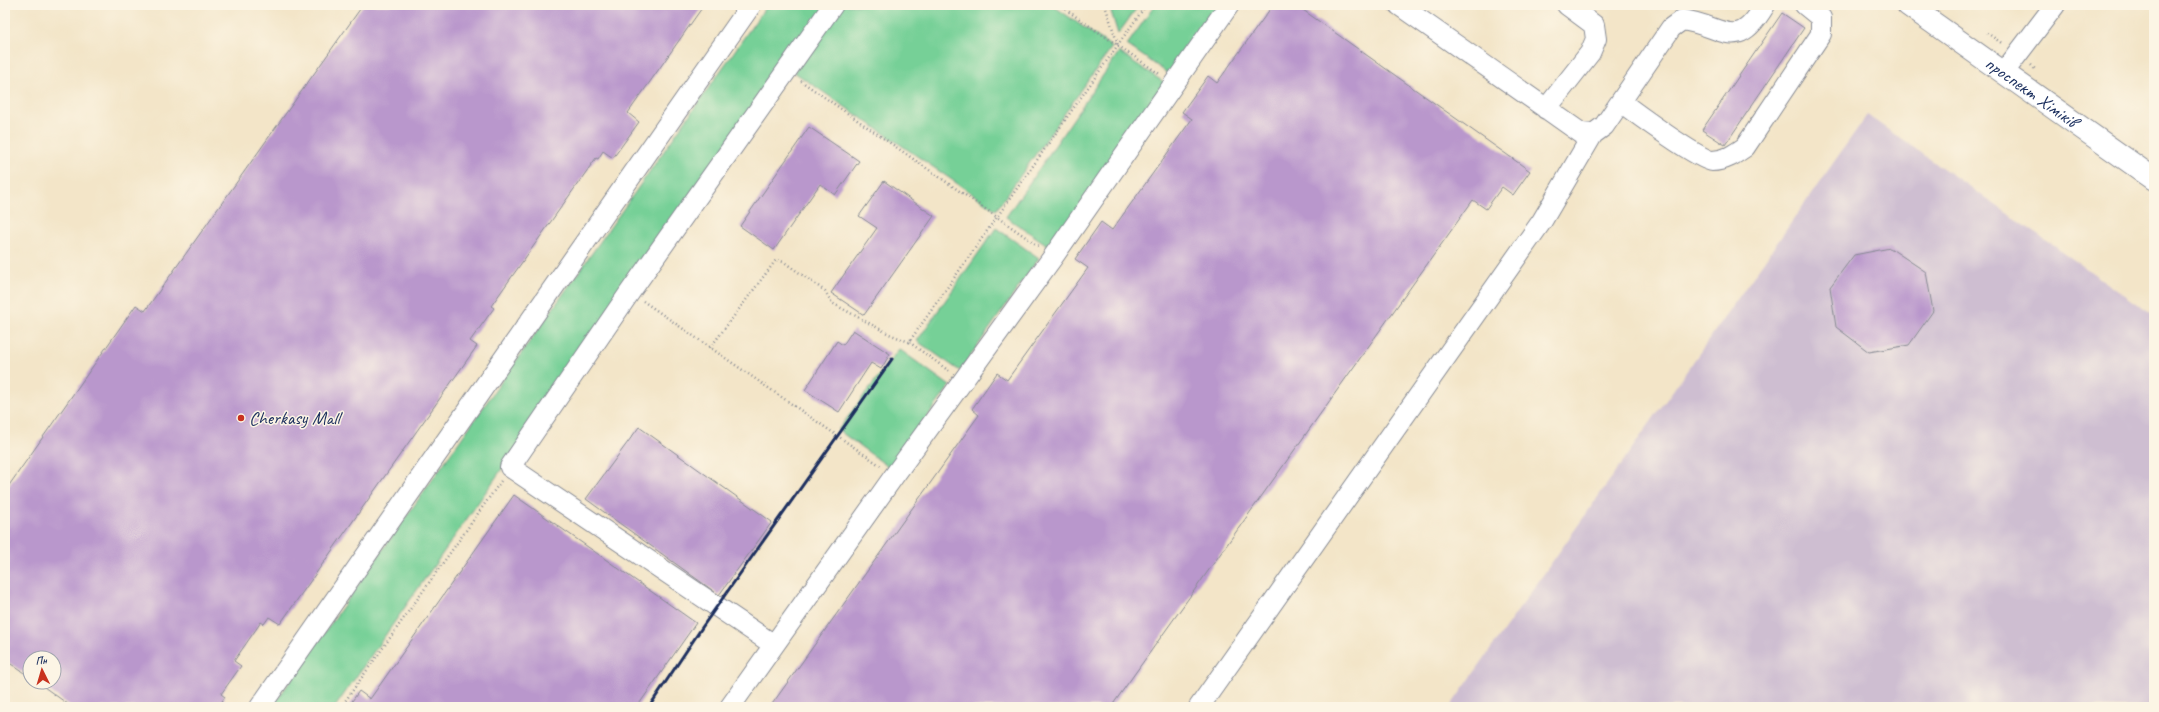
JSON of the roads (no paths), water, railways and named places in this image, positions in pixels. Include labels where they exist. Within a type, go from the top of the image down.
[{"type":"main road","name":"проспект Хіміків","points":[[1908,5],[2154,179]]},
{"type":"lane","points":[[260,707],[751,5]]},
{"type":"lane","points":[[774,645],[510,467],[630,292],[833,5]]},
{"type":"lane","points":[[730,707],[894,476],[1054,257],[1229,5]]},
{"type":"lane","points":[[1400,5],[1581,133],[1594,134]]},
{"type":"lane","points":[[1546,109],[1590,54],[1596,39],[1594,25],[1567,5]]},
{"type":"lane","points":[[1199,707],[1542,221],[1594,134],[1604,126],[1671,28],[1682,20],[1695,22],[1728,34],[1743,33],[1758,18],[1765,5]]},
{"type":"lane","points":[[1621,102],[1688,149],[1710,161],[1731,157],[1745,147],[1821,34],[1821,18],[1805,5]]},
{"type":"lane","points":[[2004,72],[2055,5]]},
{"type":"railway","points":[[649,707],[703,626],[892,359]]},
{"type":"place","name":"Cherkasy Mall","points":[[241,418]]}]
